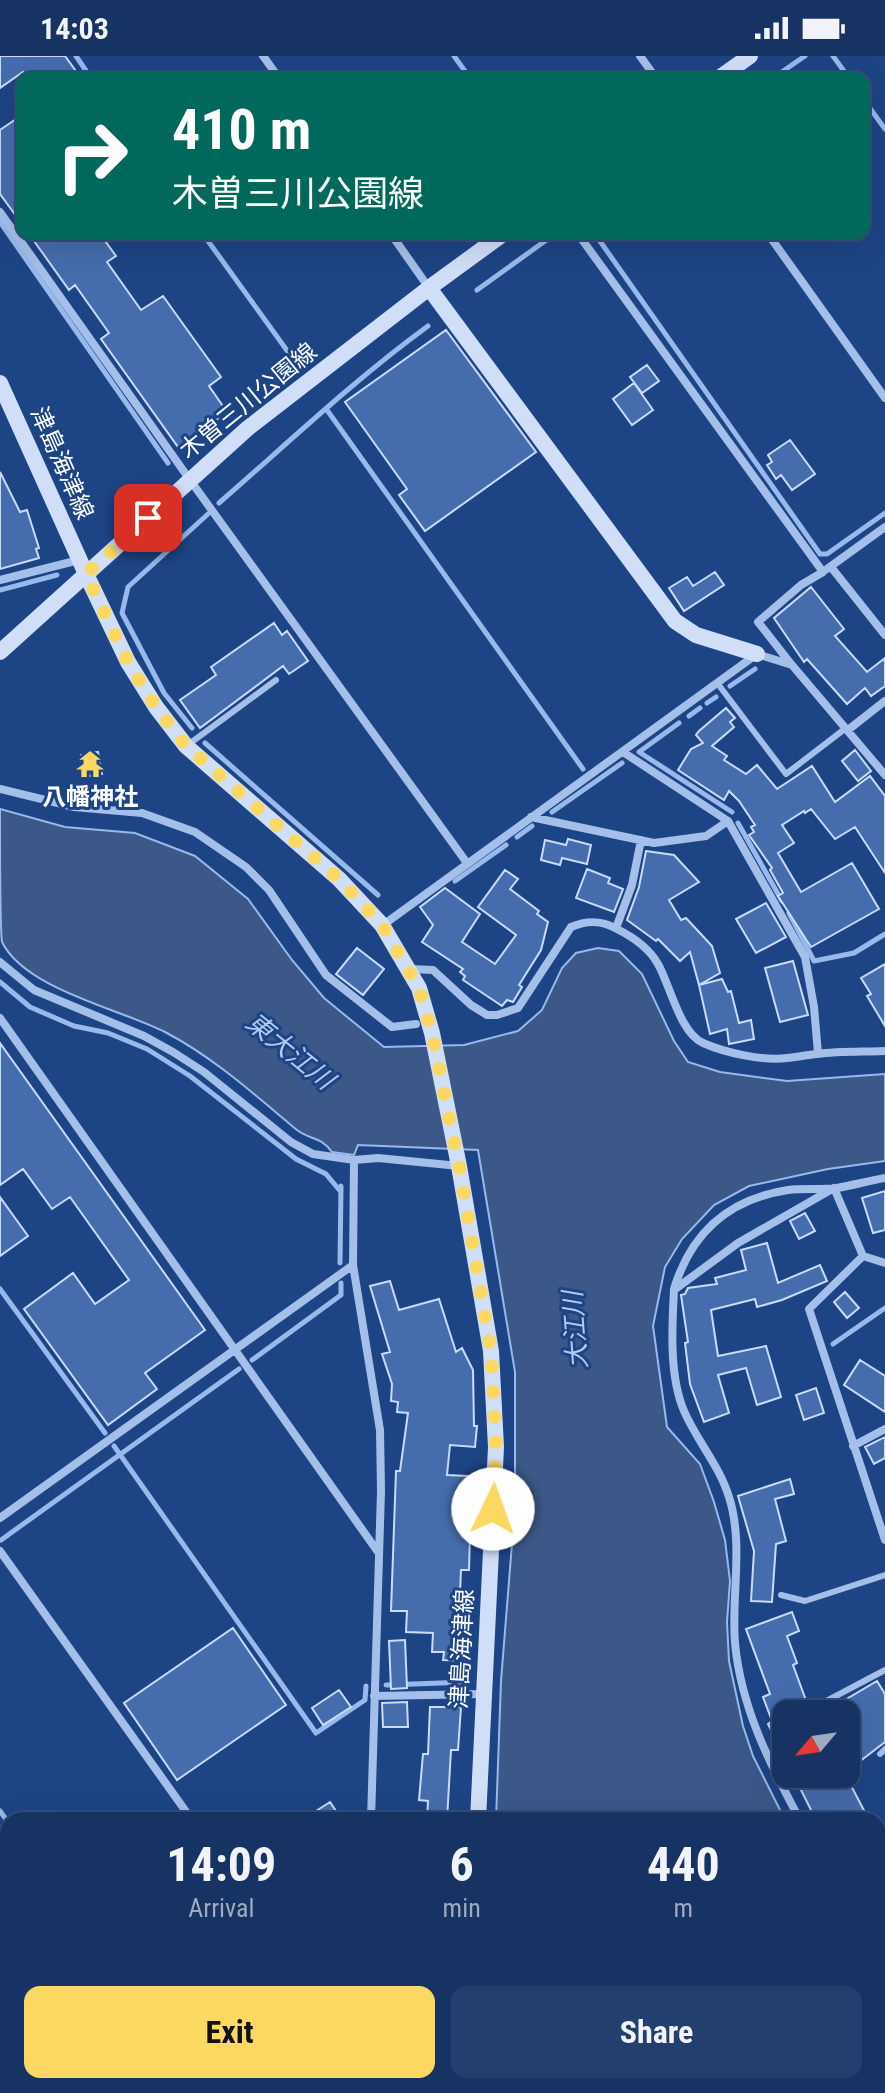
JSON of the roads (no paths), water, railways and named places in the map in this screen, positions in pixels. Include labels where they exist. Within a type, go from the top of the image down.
[{"type":"main road","points":[[727,72],[750,56]]},
{"type":"main road","name":"木曽三川公園線","points":[[0,652],[82,567],[190,480],[248,428],[495,240]]},
{"type":"main road","points":[[429,288],[675,621],[696,635],[757,654]]},
{"type":"main road","name":"津島海津線","points":[[0,383],[82,567],[128,662],[156,707],[186,746],[339,879],[382,925],[419,988],[432,1033],[458,1161],[491,1351],[496,1447],[478,1812]]},
{"type":"street","points":[[0,212],[16,235]]},
{"type":"street","points":[[20,240],[467,863]]},
{"type":"street","points":[[395,240],[429,288]]},
{"type":"street","points":[[582,240],[827,569],[885,635]]},
{"type":"street","points":[[772,240],[885,398]]},
{"type":"street","points":[[885,527],[801,585],[758,622],[885,775]]},
{"type":"street","points":[[0,580],[82,567]]},
{"type":"street","points":[[382,925],[757,654],[792,665]]},
{"type":"street","points":[[847,729],[885,701]]},
{"type":"street","points":[[623,752],[728,821],[805,957],[818,1053]]},
{"type":"street","points":[[0,789],[74,807],[142,813],[195,832],[246,867],[269,890],[326,975],[392,1027],[416,1024]]},
{"type":"street","points":[[531,817],[654,843],[706,836],[728,821]]},
{"type":"street","points":[[616,928],[632,885],[641,840]]},
{"type":"street","points":[[410,969],[433,970],[471,1005],[487,1015],[497,1015],[518,1008],[571,927],[596,921],[635,938],[657,962],[676,1007],[693,1035],[701,1042],[741,1054],[784,1059],[818,1053],[885,1051]]},
{"type":"street","points":[[0,962],[34,990],[144,1036],[173,1052],[204,1072],[291,1142],[313,1154],[354,1160],[458,1161]]},
{"type":"street","points":[[0,1018],[379,1553]]},
{"type":"street","points":[[354,1160],[353,1265],[380,1430],[371,1812]]},
{"type":"street","points":[[796,1812],[763,1750],[745,1692],[735,1644],[736,1545],[730,1499],[712,1457],[684,1409],[672,1331],[674,1290],[680,1270],[698,1237],[723,1214],[755,1198],[788,1190],[834,1188],[885,1178]]},
{"type":"street","points":[[834,1188],[863,1256],[885,1263]]},
{"type":"street","points":[[674,1290],[738,1243],[834,1188]]},
{"type":"street","points":[[863,1256],[809,1309],[885,1540]]},
{"type":"street","points":[[0,1518],[353,1265]]},
{"type":"street","points":[[853,1446],[885,1429]]},
{"type":"street","points":[[0,1551],[186,1812]]},
{"type":"street","points":[[374,1696],[484,1694]]},
{"type":"lane","points":[[186,746],[276,680]]},
{"type":"lane","points":[[718,684],[786,774],[847,729]]},
{"type":"lane","points":[[781,1595],[805,1601],[885,1575]]},
{"type":"lane","points":[[828,1700],[885,1670]]},
{"type":"water","points":[[0,809],[65,827],[135,833],[195,856],[248,899],[324,998],[384,1047],[464,1045],[518,1031],[542,1010],[562,968],[576,953],[598,948],[619,951],[642,974],[674,1041],[688,1062],[720,1072],[787,1081],[885,1074],[885,1161],[828,1169],[749,1186],[714,1205],[682,1239],[665,1267],[653,1326],[667,1427],[700,1464],[725,1540],[730,1581],[727,1622],[729,1661],[753,1756],[781,1812],[496,1812],[501,1681],[515,1506],[515,1372],[478,1150],[358,1145],[354,1155],[332,1152],[324,1144],[297,1130],[233,1077],[183,1042],[146,1023],[75,996],[31,973],[2,942]]},
{"type":"waterway","points":[[76,56],[87,72]]},
{"type":"waterway","points":[[454,56],[466,72]]},
{"type":"waterway","points":[[782,72],[805,56]]},
{"type":"waterway","points":[[833,56],[845,72]]},
{"type":"waterway","points":[[870,108],[885,129]]},
{"type":"waterway","points":[[0,222],[168,463]]},
{"type":"waterway","points":[[207,240],[296,363]]},
{"type":"waterway","points":[[477,290],[546,240]]},
{"type":"waterway","points":[[599,240],[820,554],[827,554],[885,513]]},
{"type":"waterway","points":[[219,503],[348,390],[428,326]]},
{"type":"waterway","points":[[327,410],[583,769]]},
{"type":"waterway","points":[[192,728],[164,693],[122,613],[128,587],[208,514]]},
{"type":"waterway","points":[[0,590],[57,575]]},
{"type":"waterway","points":[[730,686],[755,669]]},
{"type":"waterway","points":[[707,703],[716,697]]},
{"type":"waterway","points":[[689,716],[700,708]]},
{"type":"waterway","points":[[679,723],[639,752],[732,812]]},
{"type":"waterway","points":[[205,743],[378,895]]},
{"type":"waterway","points":[[552,812],[622,763]]},
{"type":"waterway","points":[[738,823],[782,901]]},
{"type":"waterway","points":[[517,837],[532,826]]},
{"type":"waterway","points":[[455,881],[506,845]]},
{"type":"waterway","points":[[789,913],[814,961],[854,953],[885,934]]},
{"type":"waterway","points":[[0,982],[30,1007],[74,1026],[108,1033],[147,1049],[190,1076],[296,1159],[326,1174],[341,1192]]},
{"type":"waterway","points":[[340,1263],[341,1186]]},
{"type":"waterway","points":[[252,1360],[341,1295],[341,1283]]},
{"type":"waterway","points":[[0,1289],[105,1433]]},
{"type":"waterway","points":[[833,1344],[885,1308]]},
{"type":"waterway","points":[[1,1540],[239,1369]]},
{"type":"waterway","points":[[114,1446],[316,1733],[365,1700],[366,1686]]},
{"type":"waterway","points":[[386,1685],[468,1682]]},
{"type":"place","name":"八幡神社","points":[[90,764]]},
{"type":"water label","name":"東大江川","points":[[290,1051]]},
{"type":"water label","name":"大江川","points":[[575,1330]]}]
